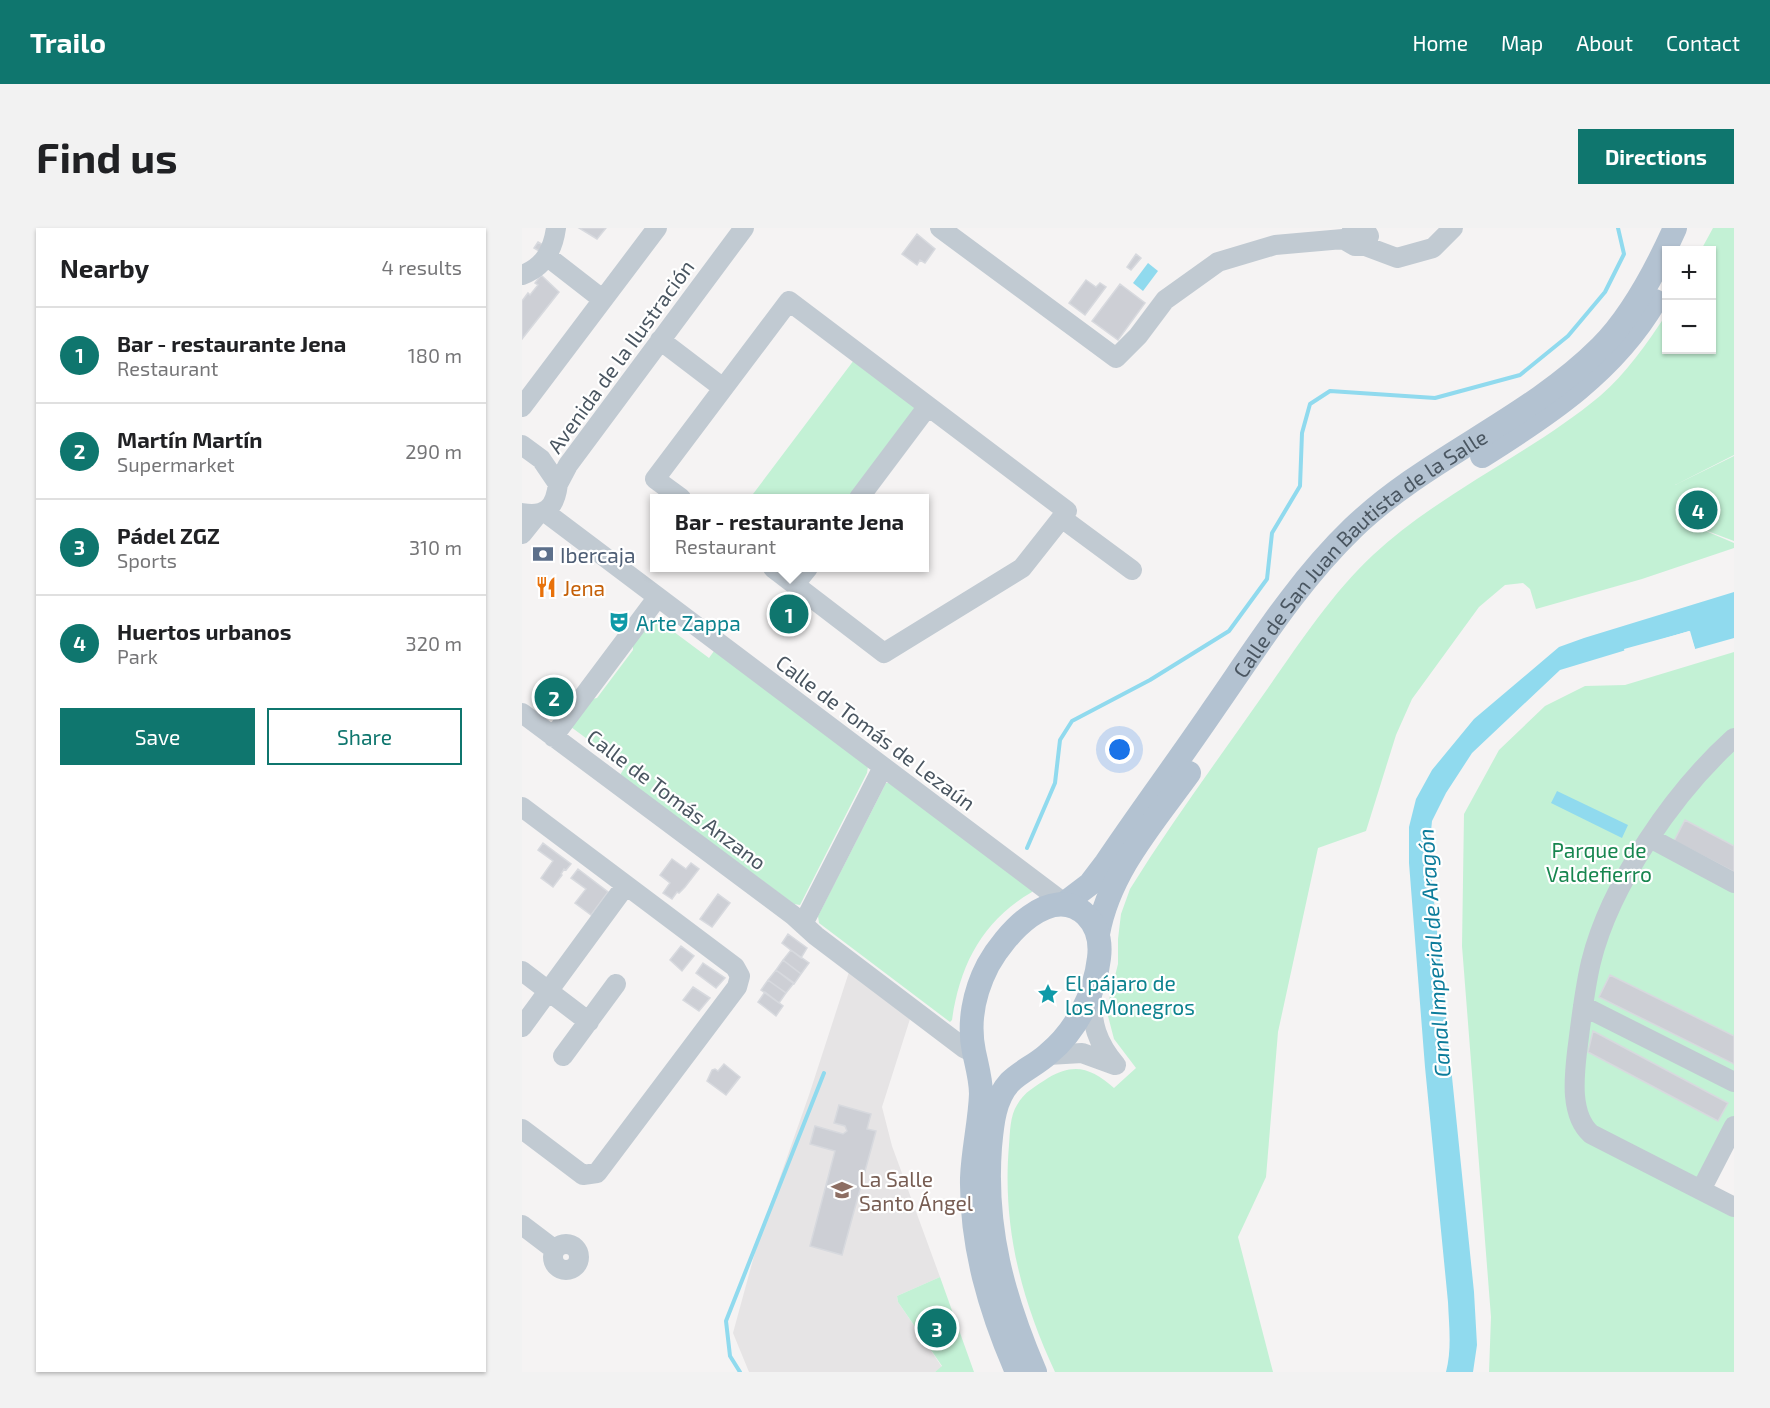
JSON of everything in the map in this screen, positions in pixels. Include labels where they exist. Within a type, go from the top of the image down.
[{"type":"main road","name":"Calle de San Juan Bautista de la Salle","points":[[1017,1372],[993,1310],[981,1268],[972,1198],[973,1160],[981,1094],[972,1035],[975,1002],[990,962],[1007,938],[1022,923],[1044,908],[1065,903],[1090,884],[1268,629],[1328,553],[1376,508],[1402,488],[1568,378],[1603,345],[1632,307],[1675,228]]},
{"type":"main road","points":[[1684,246],[1693,228]]},
{"type":"main road","name":"Calle de San Juan Bautista de la Salle","points":[[1035,1372],[1006,1297],[996,1260],[989,1213],[988,1170],[994,1117],[1002,1093],[1009,1083],[1048,1055],[1073,1027],[1084,1008],[1099,959],[1098,934],[1101,915],[1116,879],[1292,624],[1345,558],[1373,531],[1413,500],[1540,419],[1578,391],[1628,340],[1646,316],[1662,287]]},
{"type":"main road","points":[[1065,903],[1084,914],[1098,934]]},
{"type":"main road","points":[[975,1053],[1001,1070],[1022,1072]]},
{"type":"street","points":[[522,274],[537,267],[548,257],[554,243],[556,228]]},
{"type":"street","points":[[522,407],[657,228]]},
{"type":"street","name":"Avenida de la Ilustración","points":[[535,513],[555,499],[558,484],[568,465],[744,228]]},
{"type":"street","points":[[940,228],[1116,358],[1138,336],[1165,300],[1218,262],[1275,245],[1359,234],[1397,258],[1433,248],[1453,228]]},
{"type":"street","points":[[548,257],[602,299]]},
{"type":"street","points":[[671,494],[650,485],[789,301],[1067,511],[1063,519],[1022,568],[884,653],[779,572]]},
{"type":"street","points":[[660,340],[723,388]]},
{"type":"street","points":[[862,494],[928,405]]},
{"type":"street","points":[[522,445],[541,459],[558,484]]},
{"type":"street","points":[[522,534],[535,513]]},
{"type":"street","name":"Calle de Tomás de Lezaún","points":[[535,513],[657,598],[1065,903]]},
{"type":"street","points":[[1063,519],[1132,570]]},
{"type":"street","points":[[795,584],[804,572]]},
{"type":"street","points":[[553,737],[657,598]]},
{"type":"street","name":"Calle de Tomás Anzano","points":[[522,713],[964,1048],[975,1053]]},
{"type":"street","points":[[1734,738],[1702,770],[1673,805],[1650,838],[1616,897],[1596,945],[1583,1006],[1576,1064],[1577,1104],[1580,1121],[1585,1128],[1599,1138],[1734,1208]]},
{"type":"street","points":[[803,924],[883,767]]},
{"type":"street","points":[[522,807],[735,967],[740,976],[739,982],[597,1173],[583,1175],[522,1129]]},
{"type":"street","points":[[1650,838],[1734,883]]},
{"type":"street","points":[[522,1027],[626,885]]},
{"type":"street","points":[[522,970],[589,1022]]},
{"type":"street","points":[[563,1056],[616,984]]},
{"type":"street","points":[[1048,1055],[1082,1053],[1116,1065],[1096,1036],[1092,1014],[1092,987]]},
{"type":"street","points":[[1583,1006],[1734,1082]]},
{"type":"street","points":[[1701,1190],[1734,1126]]},
{"type":"street","points":[[522,1225],[555,1250]]},
{"type":"shaded area","name":"La Salle Santo Ángel","points":[[849,972],[910,1019],[882,1107],[892,1146],[940,1277],[897,1296],[898,1302],[942,1367],[935,1372],[749,1372],[733,1333],[760,1234]]},
{"type":"green space","points":[[1713,228],[1734,228],[1734,455],[1675,485],[1734,456],[1734,541],[1694,526],[1734,543],[1734,548],[1642,579],[1536,609],[1530,589],[1523,583],[1505,585],[1479,607],[1412,699],[1396,735],[1366,831],[1318,848],[1278,1032],[1266,1177],[1238,1237],[1273,1372],[1055,1372],[1032,1317],[1012,1233],[1008,1204],[1011,1124],[1015,1109],[1023,1096],[1058,1073],[1075,1069],[1091,1072],[1114,1088],[1136,1068],[1114,1039],[1108,1016],[1109,1000],[1118,964],[1121,914],[1130,889],[1178,816],[1314,623],[1342,587],[1373,555],[1426,512],[1544,437],[1600,396],[1627,368],[1662,321],[1662,354],[1716,354],[1716,246],[1703,246]]},
{"type":"green space","points":[[854,360],[918,408],[854,494],[753,494]]},
{"type":"green space","points":[[654,617],[709,658],[714,651],[868,766],[867,773],[800,905],[794,904],[620,775],[625,767],[571,727],[592,699],[597,698],[633,650],[633,644]]},
{"type":"green space","name":"Parque de Valdefierro","points":[[1734,652],[1734,1120],[1694,1193],[1734,1215],[1734,1372],[1489,1372],[1491,1317],[1462,946],[1464,814],[1499,750],[1545,706],[1585,686],[1625,685]]},
{"type":"green space","points":[[886,783],[1033,889],[1000,916],[976,946],[961,981],[950,1022],[819,923],[818,916]]},
{"type":"green space","points":[[940,1277],[974,1372],[935,1372],[942,1366],[898,1302],[897,1296]]},
{"type":"water","points":[[1148,263],[1158,271],[1143,291],[1133,283]]},
{"type":"water","name":"Canal Imperial de Aragón","points":[[1734,592],[1734,638],[1695,649],[1689,631],[1560,670],[1472,753],[1446,793],[1432,821],[1429,852],[1474,1292],[1477,1345],[1473,1372],[1446,1372],[1450,1346],[1448,1302],[1425,1067],[1409,863],[1409,827],[1416,799],[1432,770],[1474,719],[1559,647]]},
{"type":"water","points":[[1557,791],[1628,825],[1622,838],[1551,803]]},
{"type":"pier","points":[[1690,631],[1696,652],[1692,650],[1688,635],[1625,653],[1624,649]]},
{"type":"building","points":[[579,228],[606,228],[597,239]]},
{"type":"building","points":[[917,234],[935,249],[925,263],[920,260],[917,265],[902,254]]},
{"type":"building","points":[[538,242],[543,245],[539,251],[534,248]]},
{"type":"building","points":[[1136,254],[1141,258],[1131,270],[1127,267]]},
{"type":"building","points":[[541,275],[559,292],[522,339],[522,301],[538,285],[535,283]]},
{"type":"building","points":[[1086,280],[1096,287],[1100,283],[1106,287],[1085,315],[1069,303]]},
{"type":"building","points":[[1120,284],[1145,303],[1118,340],[1092,321]]},
{"type":"building","points":[[1685,820],[1734,846],[1734,872],[1674,841]]},
{"type":"building","points":[[543,843],[571,864],[566,870],[564,869],[553,887],[541,878],[553,861],[538,850]]},
{"type":"building","points":[[672,859],[686,869],[691,863],[699,869],[672,899],[663,893],[670,883],[660,875]]},
{"type":"building","points":[[578,869],[608,892],[591,915],[575,903],[586,889],[571,878]]},
{"type":"building","points":[[718,894],[730,903],[712,927],[700,919]]},
{"type":"building","points":[[788,934],[807,948],[801,958],[782,943]]},
{"type":"building","points":[[681,946],[694,956],[682,971],[670,960]]},
{"type":"building","points":[[791,950],[809,963],[801,974],[783,960]]},
{"type":"building","points":[[783,960],[801,974],[794,984],[776,970]]},
{"type":"building","points":[[703,963],[725,978],[716,988],[696,973]]},
{"type":"building","points":[[776,970],[794,983],[786,993],[768,980]]},
{"type":"building","points":[[1610,975],[1734,1036],[1734,1064],[1599,997]]},
{"type":"building","points":[[768,980],[786,993],[779,1003],[761,990]]},
{"type":"building","points":[[693,987],[710,998],[699,1011],[683,1000]]},
{"type":"building","points":[[765,992],[783,1006],[776,1016],[758,1002]]},
{"type":"building","points":[[1593,1031],[1728,1103],[1718,1121],[1588,1052]]},
{"type":"building","points":[[724,1064],[740,1077],[726,1095],[707,1081],[712,1070],[718,1071]]},
{"type":"building","points":[[839,1105],[871,1114],[867,1129],[876,1131],[842,1255],[810,1246],[835,1151],[810,1144],[815,1126],[843,1134],[847,1131],[845,1126],[834,1123]]},
{"type":"waterway","points":[[1027,848],[1055,783],[1060,740],[1072,721],[1150,680],[1229,631],[1267,579],[1272,533],[1300,486],[1302,433],[1310,404],[1330,391],[1435,398],[1520,375],[1568,336],[1605,292],[1624,254],[1618,228]]},
{"type":"waterway","points":[[740,1372],[730,1356],[726,1321],[824,1073]]},
{"type":"place","name":"Huertos urbanos","points":[[1698,510]]},
{"type":"place","name":"Ibercaja","points":[[543,554]]},
{"type":"place","name":"Jena","points":[[546,587]]},
{"type":"place","name":"Bar - restaurante Jena","points":[[789,614]]},
{"type":"place","name":"Arte Zappa","points":[[619,622]]},
{"type":"place","name":"Martín Martín","points":[[554,697]]},
{"type":"place","name":"El pájaro de los Monegros","points":[[1048,994]]},
{"type":"place","name":"La Salle Santo Ángel","points":[[842,1190]]},
{"type":"place","name":"Pádel ZGZ","points":[[937,1328]]}]
